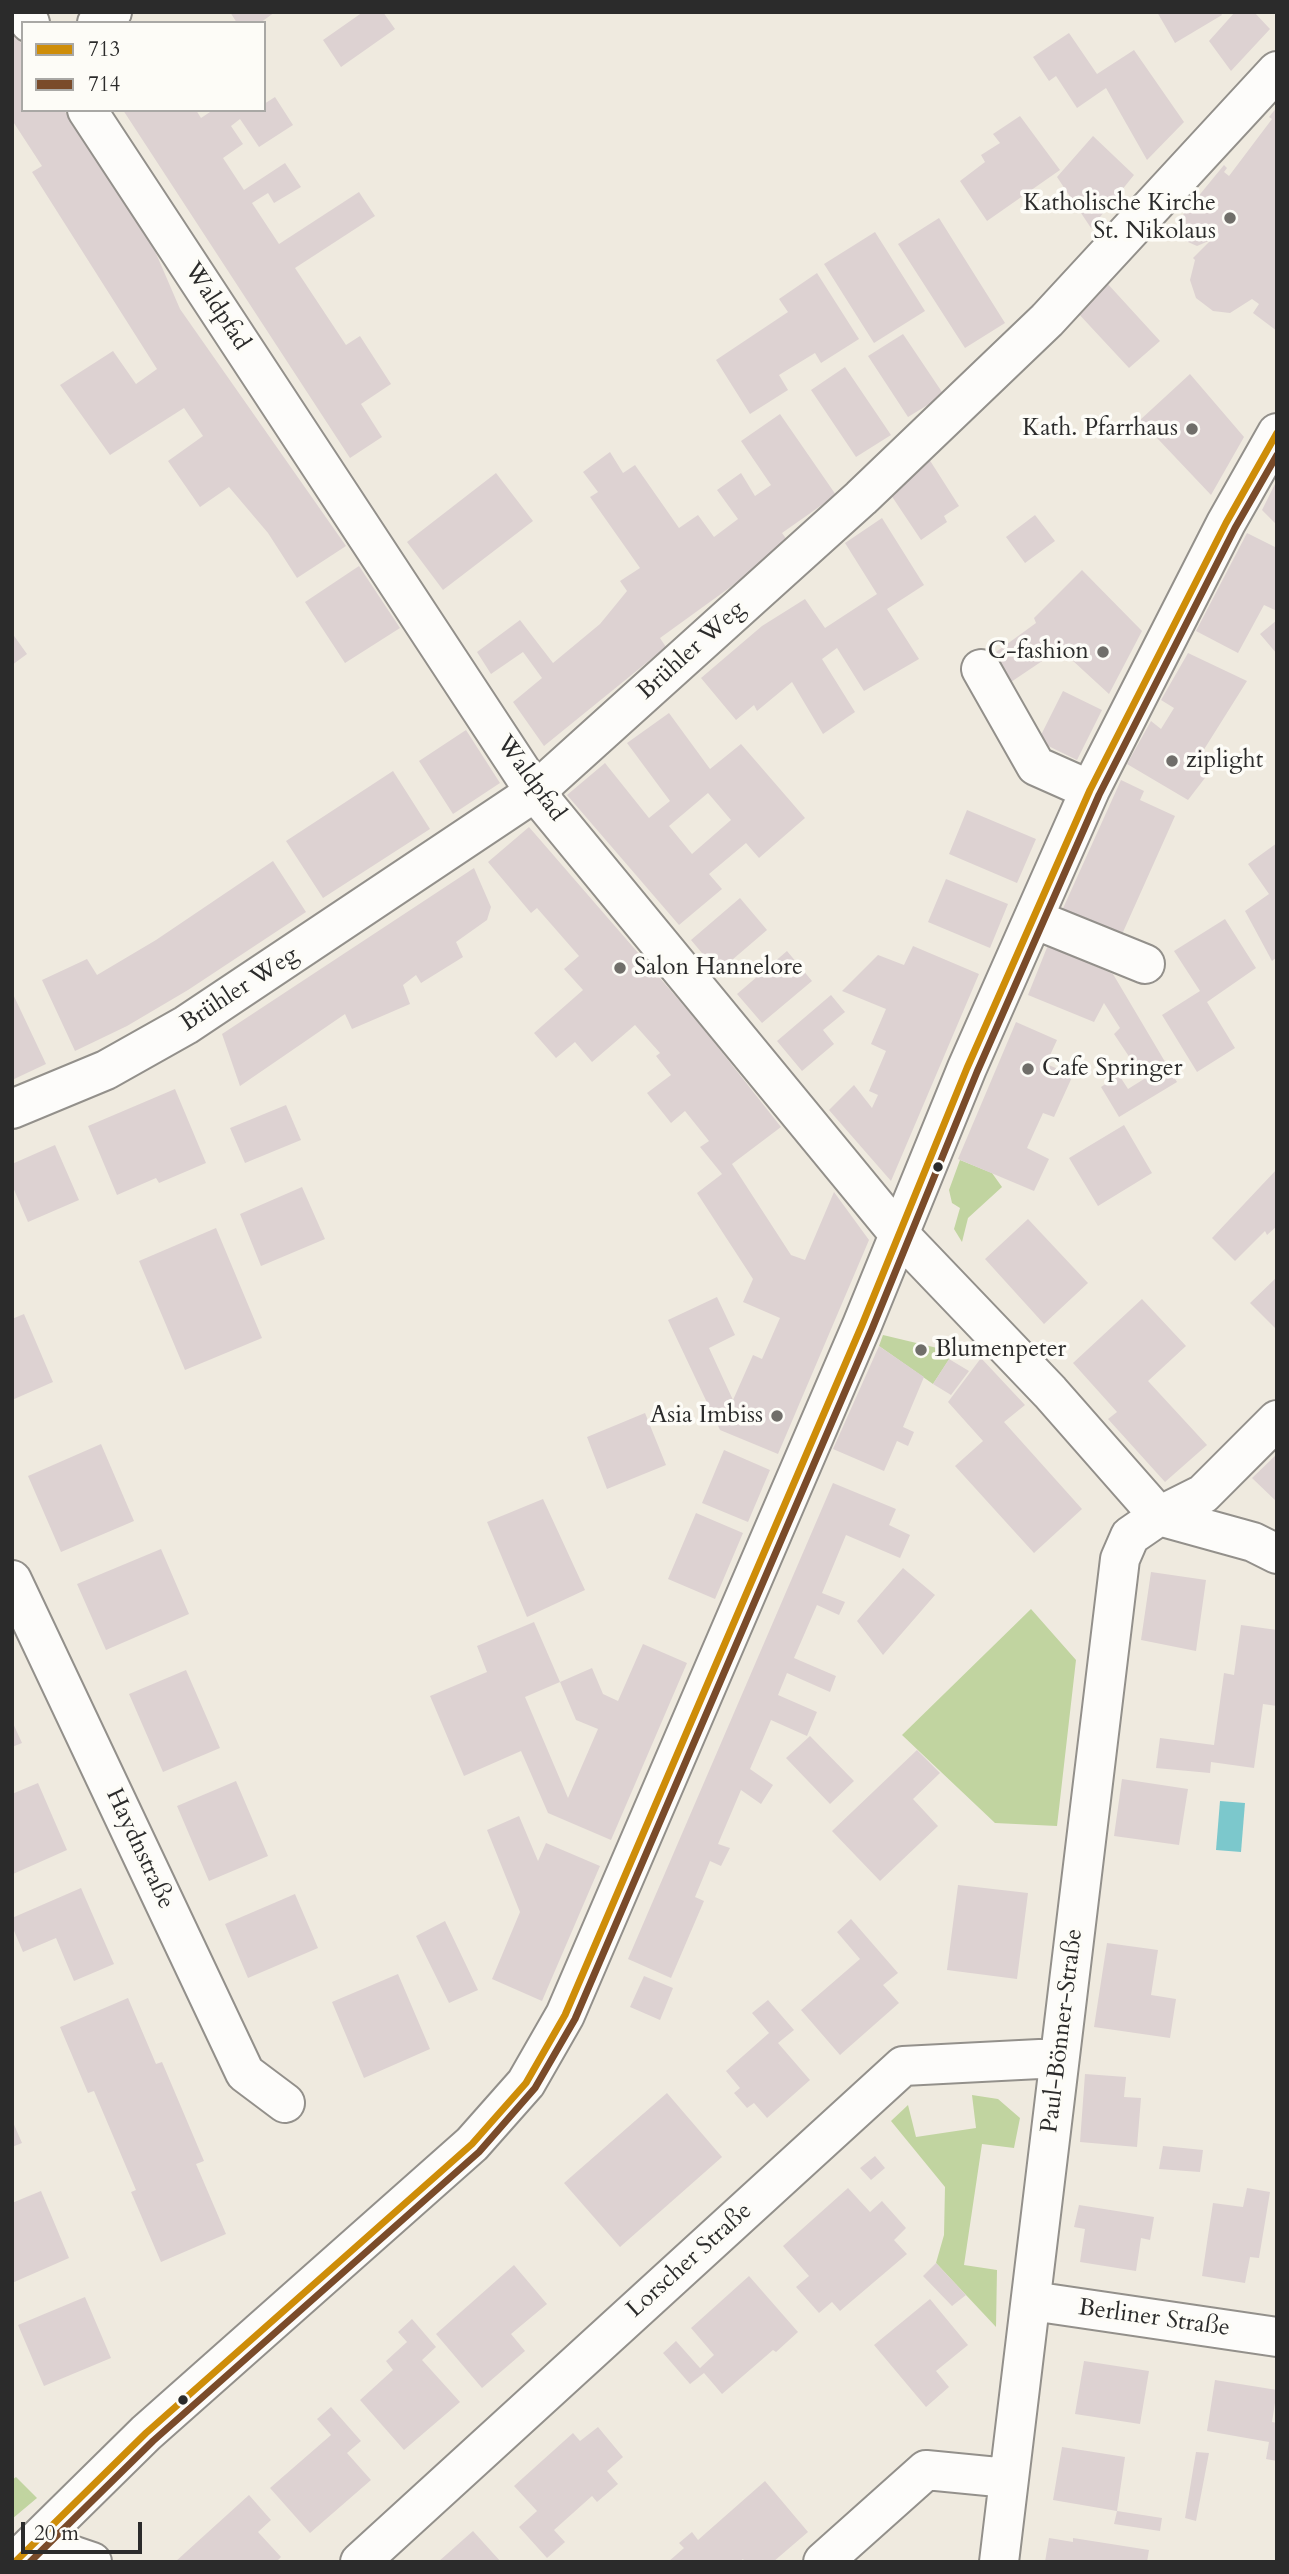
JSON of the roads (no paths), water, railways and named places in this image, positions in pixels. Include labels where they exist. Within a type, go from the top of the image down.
[{"type":"street","name":"Brühler Weg","points":[[12,1109],[106,1070],[178,1030],[282,964],[535,792],[861,498],[1047,320],[1277,71]]},
{"type":"street","name":"Waldpfad","points":[[88,112],[535,792],[898,1233],[1050,1392],[1158,1516]]},
{"type":"street","points":[[26,2553],[146,2432],[472,2144],[526,2083],[565,2015],[1090,790],[1226,523],[1277,433]]},
{"type":"street","points":[[981,669],[1036,766],[1090,790]]},
{"type":"street","points":[[1034,919],[1144,964]]},
{"type":"street","name":"Paul-Bönner-Straße","points":[[999,2562],[1120,1559],[1130,1536],[1158,1516],[1203,1494],[1277,1420]]},
{"type":"street","points":[[1158,1516],[1254,1542],[1277,1554]]},
{"type":"street","name":"Haydnstraße","points":[[13,1585],[245,2073],[285,2103]]},
{"type":"street","name":"Lorscher Straße","points":[[360,2562],[903,2066],[1059,2058]]},
{"type":"street","name":"Berliner Straße","points":[[1032,2301],[1277,2337]]},
{"type":"street","points":[[823,2562],[926,2470],[1008,2478]]},
{"type":"street","points":[[26,2553],[92,2562]]},
{"type":"water","points":[[1220,1801],[1245,1803],[1241,1852],[1216,1850]]},
{"type":"place","name":"Katholische Kirche St. Nikolaus","points":[[1230,218]]},
{"type":"place","name":"Kath. Pfarrhaus","points":[[1192,429]]},
{"type":"place","name":"C-fashion","points":[[1103,652]]},
{"type":"place","name":"ziplight","points":[[1172,761]]},
{"type":"place","name":"Salon Hannelore","points":[[620,968]]},
{"type":"place","name":"Cafe Springer","points":[[1028,1069]]},
{"type":"place","name":"Blumenpeter","points":[[921,1350]]},
{"type":"place","name":"Asia Imbiss","points":[[777,1416]]}]
